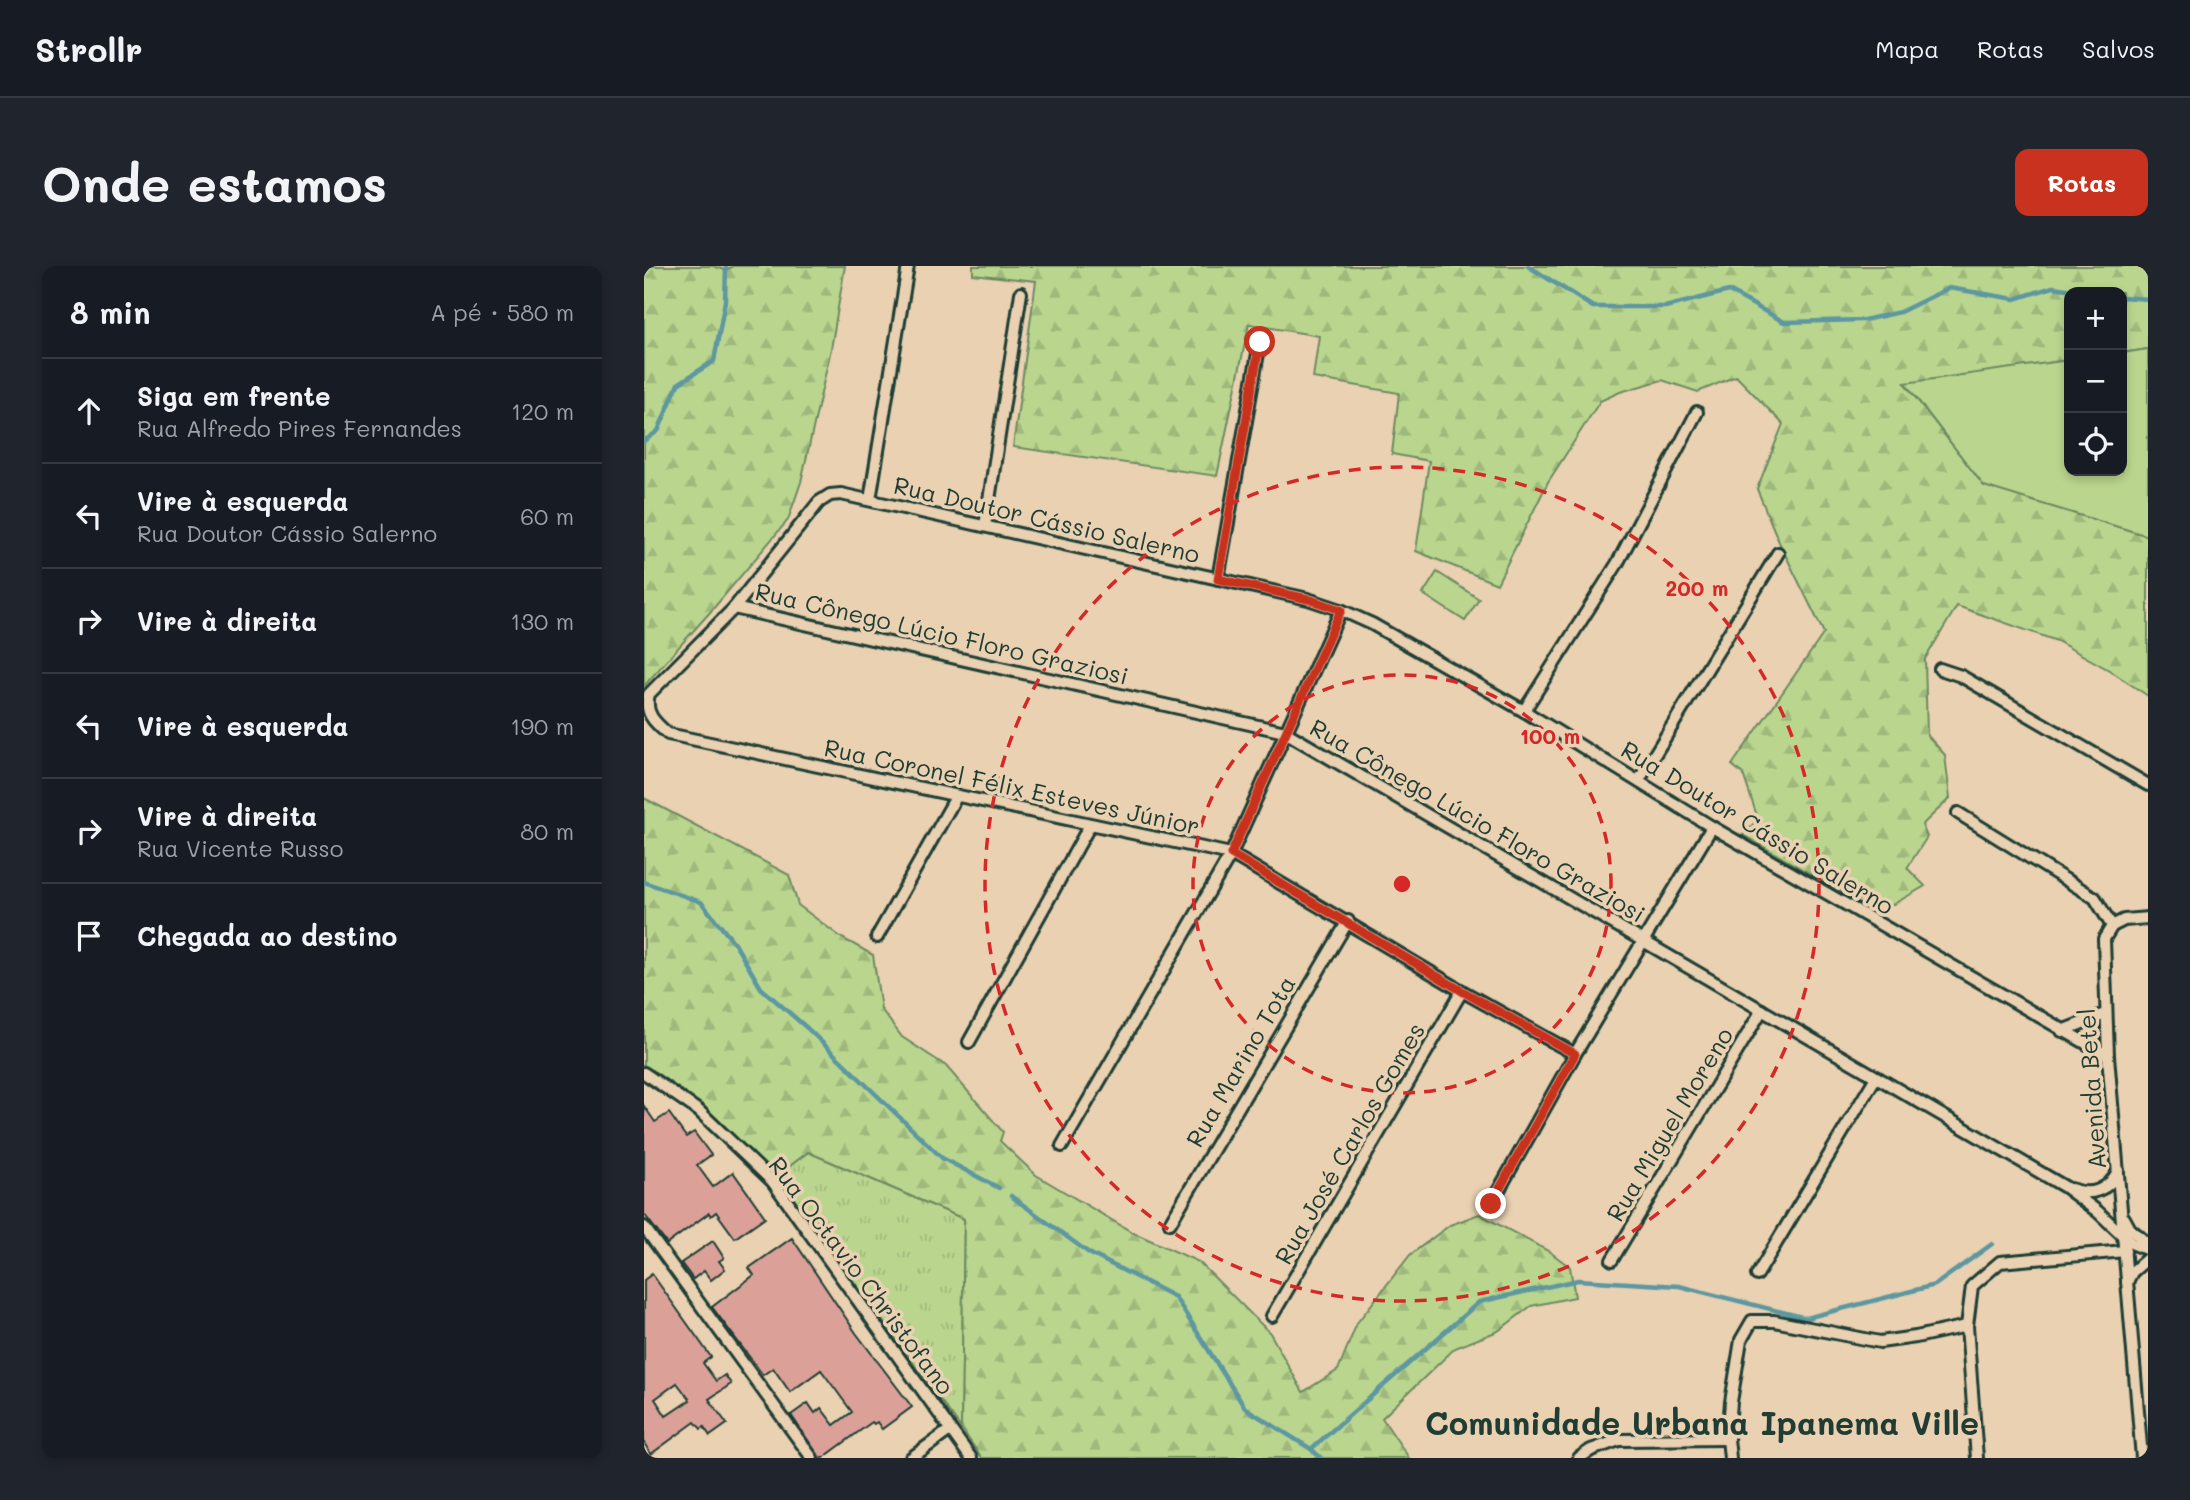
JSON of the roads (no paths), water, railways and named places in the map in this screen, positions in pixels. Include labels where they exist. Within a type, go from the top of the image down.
[{"type":"street","points":[[870,500],[908,266]]},
{"type":"street","points":[[985,526],[1021,293]]},
{"type":"street","points":[[1218,579],[1260,342]]},
{"type":"street","points":[[1524,710],[1617,564],[1697,412]]},
{"type":"street","name":"Rua Doutor Cássio Salerno","points":[[734,608],[819,502],[830,495],[841,494],[1308,599],[1372,624],[1524,710],[1712,827],[2108,1056]]},
{"type":"street","points":[[1639,780],[1778,553]]},
{"type":"street","name":"Rua Coronel Félix Esteves Júnior","points":[[734,608],[649,694],[646,705],[649,714],[668,734],[1231,854],[1462,991],[1575,1054]]},
{"type":"street","name":"Rua Cônego Lúcio Floro Graziosi","points":[[734,608],[1285,732],[2065,1187],[2097,1211],[2124,1238],[2148,1251]]},
{"type":"street","points":[[1062,1146],[1231,854],[1341,610]]},
{"type":"street","points":[[1940,669],[1961,676],[2148,785]]},
{"type":"street","points":[[877,937],[956,797]]},
{"type":"street","points":[[1958,813],[2095,898],[2112,926],[2124,920],[2148,918]]},
{"type":"street","points":[[969,1042],[1090,825]]},
{"type":"street","points":[[1491,1204],[1575,1054],[1712,827]]},
{"type":"street","name":"Rua Marino Tota","points":[[1170,1223],[1348,921]]},
{"type":"street","name":"Avenida Betel","points":[[2112,926],[2104,939],[2105,1014],[2142,1458]]},
{"type":"street","name":"Rua José Carlos Gomes","points":[[1272,1316],[1462,991]]},
{"type":"street","name":"Rua Miguel Moreno","points":[[1612,1259],[1762,1010]]},
{"type":"street","points":[[2062,1031],[2105,1014]]},
{"type":"street","name":"Rua Octavio Christofano","points":[[644,1073],[699,1111],[773,1182],[971,1458]]},
{"type":"street","points":[[1757,1275],[1877,1077]]},
{"type":"street","points":[[2103,1189],[2112,1181],[2118,1166]]},
{"type":"street","name":"Rua Cônego Lúcio Floro Graziosi","points":[[2065,1187],[2080,1193],[2113,1190],[2120,1199]]},
{"type":"street","points":[[2122,1215],[2130,1229],[2148,1244]]},
{"type":"street","points":[[644,1227],[812,1458]]},
{"type":"street","points":[[1977,1458],[1967,1326],[1972,1286],[2000,1262],[2125,1251]]},
{"type":"street","points":[[2127,1282],[2132,1272],[2148,1258]]},
{"type":"street","points":[[1730,1458],[1728,1439],[1731,1402],[1741,1340],[1752,1321],[1774,1321],[1880,1342],[1967,1326]]},
{"type":"street","points":[[911,1458],[950,1430]]},
{"type":"street","points":[[1579,1458],[1591,1450],[1619,1440],[1728,1439]]},
{"type":"waterway","points":[[644,441],[658,431],[678,384],[714,361],[725,301],[726,266]]},
{"type":"waterway","points":[[1528,266],[1593,307],[1665,307],[1729,291],[1784,322],[1864,320],[1900,312],[1949,288],[2015,299],[2053,287],[2064,289]]},
{"type":"waterway","points":[[2127,297],[2148,299]]},
{"type":"waterway","points":[[644,882],[701,902],[735,944],[761,988],[807,1028],[942,1158],[999,1188]]},
{"type":"waterway","points":[[1011,1196],[1089,1253],[1175,1297],[1245,1408],[1321,1458]]},
{"type":"waterway","points":[[1311,1449],[1479,1302],[1578,1280],[1679,1286],[1806,1318],[1935,1285],[1992,1244]]},
{"type":"district","name":"Comunidade Urbana Ipanema Ville","points":[[1702,1422]]}]
